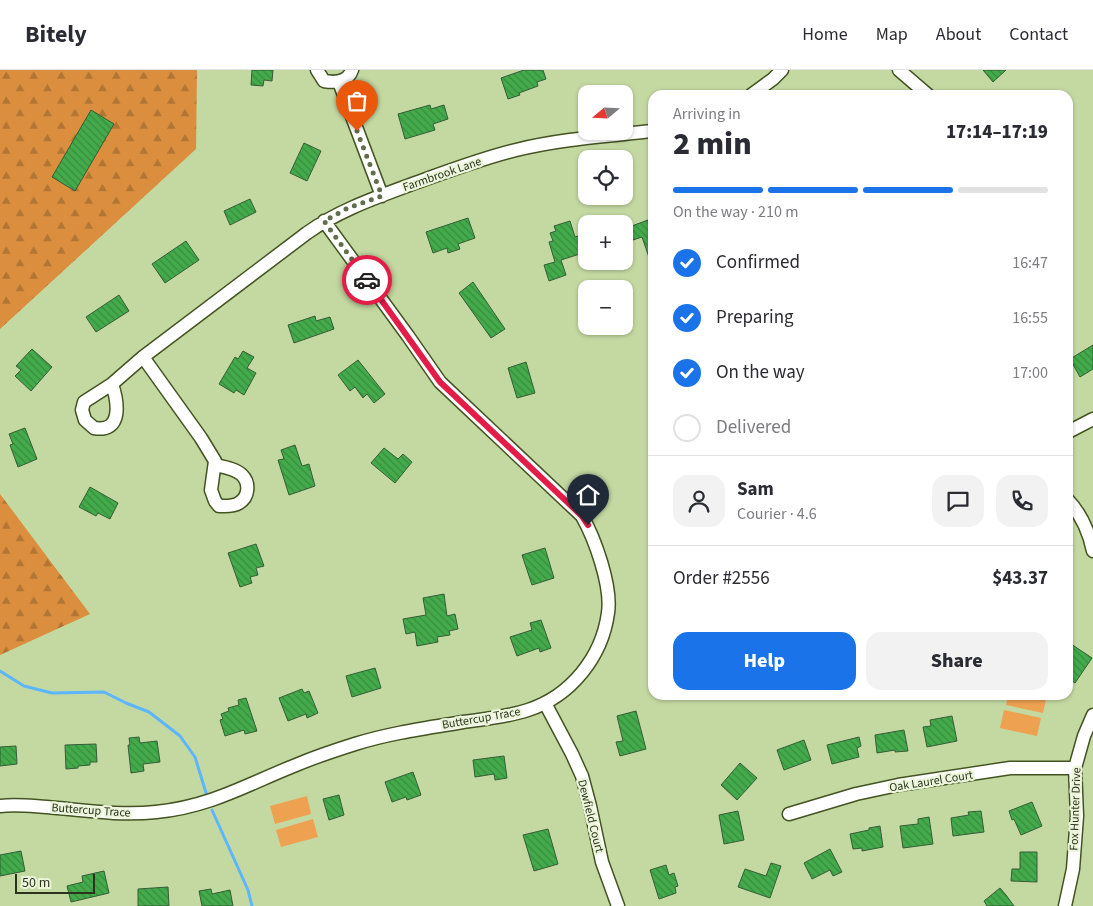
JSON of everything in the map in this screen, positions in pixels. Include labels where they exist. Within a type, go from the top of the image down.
[{"type":"street","points":[[317,70],[324,81],[339,82],[347,78],[352,70]]},
{"type":"street","points":[[758,90],[782,70]]},
{"type":"street","points":[[899,70],[922,90]]},
{"type":"street","points":[[339,82],[382,196]]},
{"type":"street","name":"Farmbrook Lane","points":[[112,384],[143,357],[324,221],[348,208],[464,165],[517,150],[580,138],[648,131]]},
{"type":"street","name":"Buttercup Trace","points":[[0,806],[20,805],[134,813],[180,809],[222,798],[297,764],[356,744],[420,729],[514,714],[545,703],[570,686],[588,665],[602,640],[608,612],[607,588],[593,534],[582,516],[440,382],[324,221]]},
{"type":"street","points":[[143,357],[201,438],[215,461],[215,465]]},
{"type":"street","points":[[1073,429],[1093,419]]},
{"type":"street","points":[[1073,507],[1090,538],[1093,551]]},
{"type":"street","name":"Dewfield Court","points":[[545,703],[582,776],[602,862],[618,906]]},
{"type":"street","name":"Fox Hunter Drive","points":[[1065,906],[1073,869],[1077,816],[1075,768],[1084,736],[1093,714]]},
{"type":"street","name":"Oak Laurel Court","points":[[790,814],[856,794],[898,784],[1010,768],[1075,768]]},
{"type":"shaded area","points":[[1007,700],[1046,700],[1043,713],[1006,705]]},
{"type":"shaded area","points":[[1004,710],[1041,718],[1037,736],[1000,728]]},
{"type":"shaded area","points":[[307,796],[311,814],[275,824],[270,806]]},
{"type":"shaded area","points":[[313,819],[318,837],[281,847],[276,830]]},
{"type":"green space","points":[[0,70],[197,70],[196,149],[0,329]]},
{"type":"green space","points":[[0,494],[90,614],[0,655]]},
{"type":"building","points":[[252,70],[273,70],[272,81],[264,80],[263,86],[251,85]]},
{"type":"building","points":[[524,70],[543,70],[546,79],[537,82],[538,86],[508,99],[501,78]]},
{"type":"building","points":[[983,70],[1006,70],[993,82]]},
{"type":"building","points":[[430,105],[431,109],[444,105],[448,119],[433,124],[435,130],[405,139],[398,114]]},
{"type":"building","points":[[91,110],[114,124],[75,191],[52,177]]},
{"type":"building","points":[[304,143],[321,151],[307,181],[290,173]]},
{"type":"building","points":[[250,199],[256,212],[230,225],[224,211]]},
{"type":"building","points":[[468,218],[475,238],[458,244],[460,249],[448,253],[447,248],[433,253],[426,232]]},
{"type":"building","points":[[648,220],[648,254],[642,237],[633,240],[633,226]]},
{"type":"building","points":[[570,221],[575,237],[578,236],[578,255],[561,260],[566,275],[549,281],[544,265],[555,262],[549,242],[553,241],[550,233],[556,231],[554,226]]},
{"type":"building","points":[[186,241],[199,260],[165,283],[152,264]]},
{"type":"building","points":[[473,282],[505,329],[491,338],[459,293]]},
{"type":"building","points":[[119,295],[129,311],[96,332],[86,317]]},
{"type":"building","points":[[315,316],[316,321],[330,317],[334,329],[294,343],[288,325]]},
{"type":"building","points":[[1093,345],[1093,369],[1080,377],[1073,364],[1073,357]]},
{"type":"building","points":[[32,349],[52,367],[31,391],[15,376],[21,370],[16,366]]},
{"type":"building","points":[[243,351],[254,357],[247,368],[256,373],[244,395],[236,390],[234,393],[219,384],[235,357],[238,359]]},
{"type":"building","points":[[358,360],[385,394],[374,403],[367,394],[363,398],[355,387],[350,391],[338,375]]},
{"type":"building","points":[[526,362],[535,393],[517,398],[508,368]]},
{"type":"building","points":[[25,428],[37,459],[18,467],[10,445],[13,444],[9,434]]},
{"type":"building","points":[[295,445],[302,466],[309,464],[315,486],[289,495],[278,460],[284,459],[281,450]]},
{"type":"building","points":[[384,448],[398,459],[403,454],[412,462],[395,483],[371,463]]},
{"type":"building","points":[[90,487],[118,503],[110,519],[98,513],[96,516],[79,507]]},
{"type":"building","points":[[256,544],[264,566],[256,568],[258,575],[250,577],[252,583],[240,587],[228,553]]},
{"type":"building","points":[[545,548],[554,578],[532,585],[522,555]]},
{"type":"building","points":[[444,594],[447,616],[455,614],[458,629],[449,631],[450,635],[437,637],[438,642],[417,646],[415,632],[406,634],[403,619],[426,615],[423,598]]},
{"type":"building","points":[[541,620],[551,648],[540,652],[539,648],[517,656],[510,637],[532,630],[530,623]]},
{"type":"building","points":[[1073,645],[1092,658],[1075,683],[1073,682]]},
{"type":"building","points":[[375,668],[381,688],[352,697],[346,676]]},
{"type":"building","points":[[302,689],[304,693],[309,691],[318,713],[307,718],[306,714],[288,721],[279,698]]},
{"type":"building","points":[[246,698],[257,731],[245,734],[244,730],[225,736],[220,720],[223,719],[221,714],[229,711],[228,708],[239,705],[238,700]]},
{"type":"building","points":[[636,711],[646,749],[620,756],[616,742],[623,741],[617,716]]},
{"type":"building","points":[[952,716],[957,741],[927,747],[923,727],[931,726],[930,720]]},
{"type":"building","points":[[904,730],[908,751],[895,752],[895,750],[877,753],[875,735]]},
{"type":"building","points":[[139,737],[140,743],[157,741],[160,762],[143,764],[144,771],[131,773],[129,738]]},
{"type":"building","points":[[859,737],[861,746],[857,748],[859,757],[832,764],[827,745]]},
{"type":"building","points":[[804,740],[811,760],[784,770],[777,750]]},
{"type":"building","points":[[96,744],[97,762],[90,762],[90,765],[78,766],[78,768],[66,769],[65,745]]},
{"type":"building","points":[[16,746],[17,764],[0,766],[0,747]]},
{"type":"building","points":[[504,756],[507,778],[495,780],[494,774],[475,777],[473,760]]},
{"type":"building","points":[[740,763],[757,778],[737,800],[721,785]]},
{"type":"building","points":[[413,772],[421,795],[407,800],[406,797],[392,802],[385,782]]},
{"type":"building","points":[[339,795],[344,815],[329,820],[323,799]]},
{"type":"building","points":[[1032,802],[1042,826],[1021,835],[1009,811]]},
{"type":"building","points":[[738,811],[744,840],[724,844],[719,815]]},
{"type":"building","points":[[981,811],[984,832],[953,836],[951,818],[969,815],[968,812]]},
{"type":"building","points":[[929,817],[933,844],[903,848],[900,826],[918,824],[918,819]]},
{"type":"building","points":[[880,826],[883,847],[862,851],[862,848],[853,849],[850,834]]},
{"type":"building","points":[[548,829],[558,864],[534,871],[523,835]]},
{"type":"building","points":[[830,849],[842,872],[833,876],[830,870],[812,879],[804,863]]},
{"type":"building","points":[[21,851],[25,871],[0,876],[0,855]]},
{"type":"building","points":[[1020,852],[1037,852],[1037,882],[1011,881],[1012,869],[1020,869]]},
{"type":"building","points":[[771,863],[781,866],[770,898],[738,887],[745,869],[766,876]]},
{"type":"building","points":[[666,865],[669,875],[674,873],[678,886],[675,887],[676,893],[659,899],[650,870]]},
{"type":"building","points":[[104,871],[109,893],[71,902],[67,886],[83,882],[82,876]]},
{"type":"building","points":[[168,887],[169,906],[138,906],[138,889]]},
{"type":"building","points":[[1000,888],[1014,906],[987,906],[984,901]]},
{"type":"building","points":[[211,889],[212,894],[230,890],[233,906],[202,906],[199,891]]},
{"type":"waterway","points":[[0,671],[24,686],[52,693],[104,692],[149,712],[180,736],[195,757],[207,796]]},
{"type":"waterway","points":[[212,810],[248,890],[252,906]]},
{"type":"way so far","points":[[357,131],[382,196],[348,208],[324,221],[367,280]]},
{"type":"route","points":[[367,280],[440,382],[582,516],[588,525]]}]
